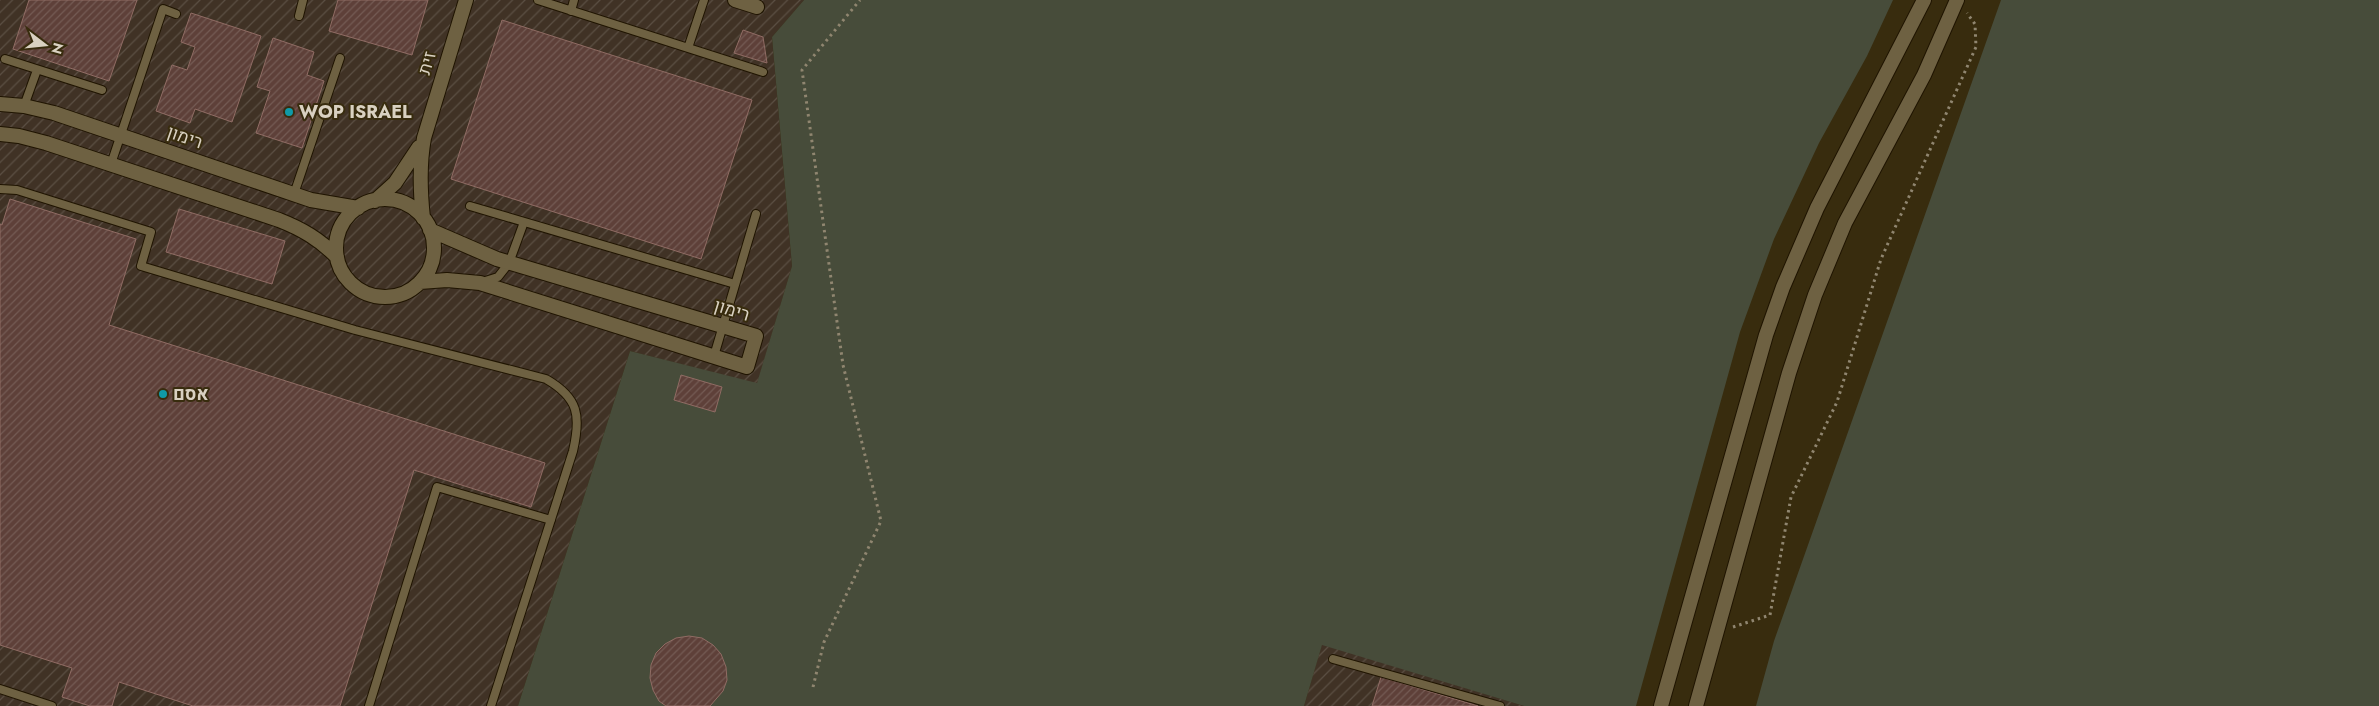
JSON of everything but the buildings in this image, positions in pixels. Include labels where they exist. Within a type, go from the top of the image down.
[{"type":"street","name":"זית","points":[[427,224],[420,180],[420,160],[424,138],[466,0]]},
{"type":"street","points":[[735,0],[759,3]]},
{"type":"street","points":[[1661,706],[1766,335],[1783,287],[1817,208],[1924,0]]},
{"type":"street","points":[[1696,706],[1789,373],[1815,294],[1845,223],[1924,75],[1957,0]]},
{"type":"street","name":"רימון","points":[[0,104],[24,106],[54,113],[311,200],[358,208]]},
{"type":"street","points":[[0,134],[19,136],[46,143],[302,229],[321,241],[337,257]]},
{"type":"street","name":"זית","points":[[374,201],[395,183],[424,138]]},
{"type":"street","points":[[386,199],[401,202],[413,208],[427,224],[435,245],[431,267],[413,289],[398,296],[382,298],[366,294],[352,285],[342,272],[337,257],[337,240],[340,228],[358,208],[374,201],[386,199]]},
{"type":"street","name":"רימון","points":[[420,282],[447,280],[480,283],[746,367],[756,336],[509,263],[427,224]]},
{"type":"lane","points":[[298,16],[303,0]]},
{"type":"lane","points":[[538,0],[763,72]]},
{"type":"lane","points":[[571,11],[574,0]]},
{"type":"lane","points":[[688,48],[704,0]]},
{"type":"lane","points":[[111,164],[163,9],[176,14]]},
{"type":"lane","points":[[294,194],[340,58]]},
{"type":"lane","points":[[5,59],[102,90]]},
{"type":"lane","points":[[24,106],[37,70]]},
{"type":"lane","points":[[0,189],[17,190],[151,232],[141,266],[355,330],[546,379],[562,389],[576,408],[578,427],[573,451],[491,706]]},
{"type":"lane","points":[[470,206],[735,284]]},
{"type":"lane","points":[[714,356],[756,214]]},
{"type":"lane","points":[[480,283],[498,277],[509,263],[524,222]]},
{"type":"lane","points":[[369,706],[437,486],[551,520]]},
{"type":"lane","points":[[1333,659],[1500,706]]},
{"type":"lane","points":[[0,689],[52,706]]},
{"type":"path","points":[[813,687],[824,642],[881,521],[843,365],[802,70],[860,0]]},
{"type":"path","points":[[1716,633],[1770,615],[1791,497],[1837,402],[1882,259],[1976,47],[1975,24],[1957,0]]},
{"type":"shaded area","points":[[0,0],[804,0],[772,37],[792,266],[757,384],[630,351],[518,706],[0,706]]},
{"type":"shaded area","points":[[1322,644],[1524,706],[1304,706]]},
{"type":"green space","points":[[804,0],[1893,0],[1867,56],[1819,143],[1774,239],[1740,332],[1636,706],[1524,706],[1322,645],[1304,706],[518,706],[630,351],[757,383],[792,266],[772,37]]},
{"type":"green space","points":[[2001,0],[2379,0],[2379,706],[1756,706],[1774,641]]},
{"type":"place","name":"WOP ISRAEL","points":[[289,112]]},
{"type":"place","name":"אסם","points":[[163,394]]}]
